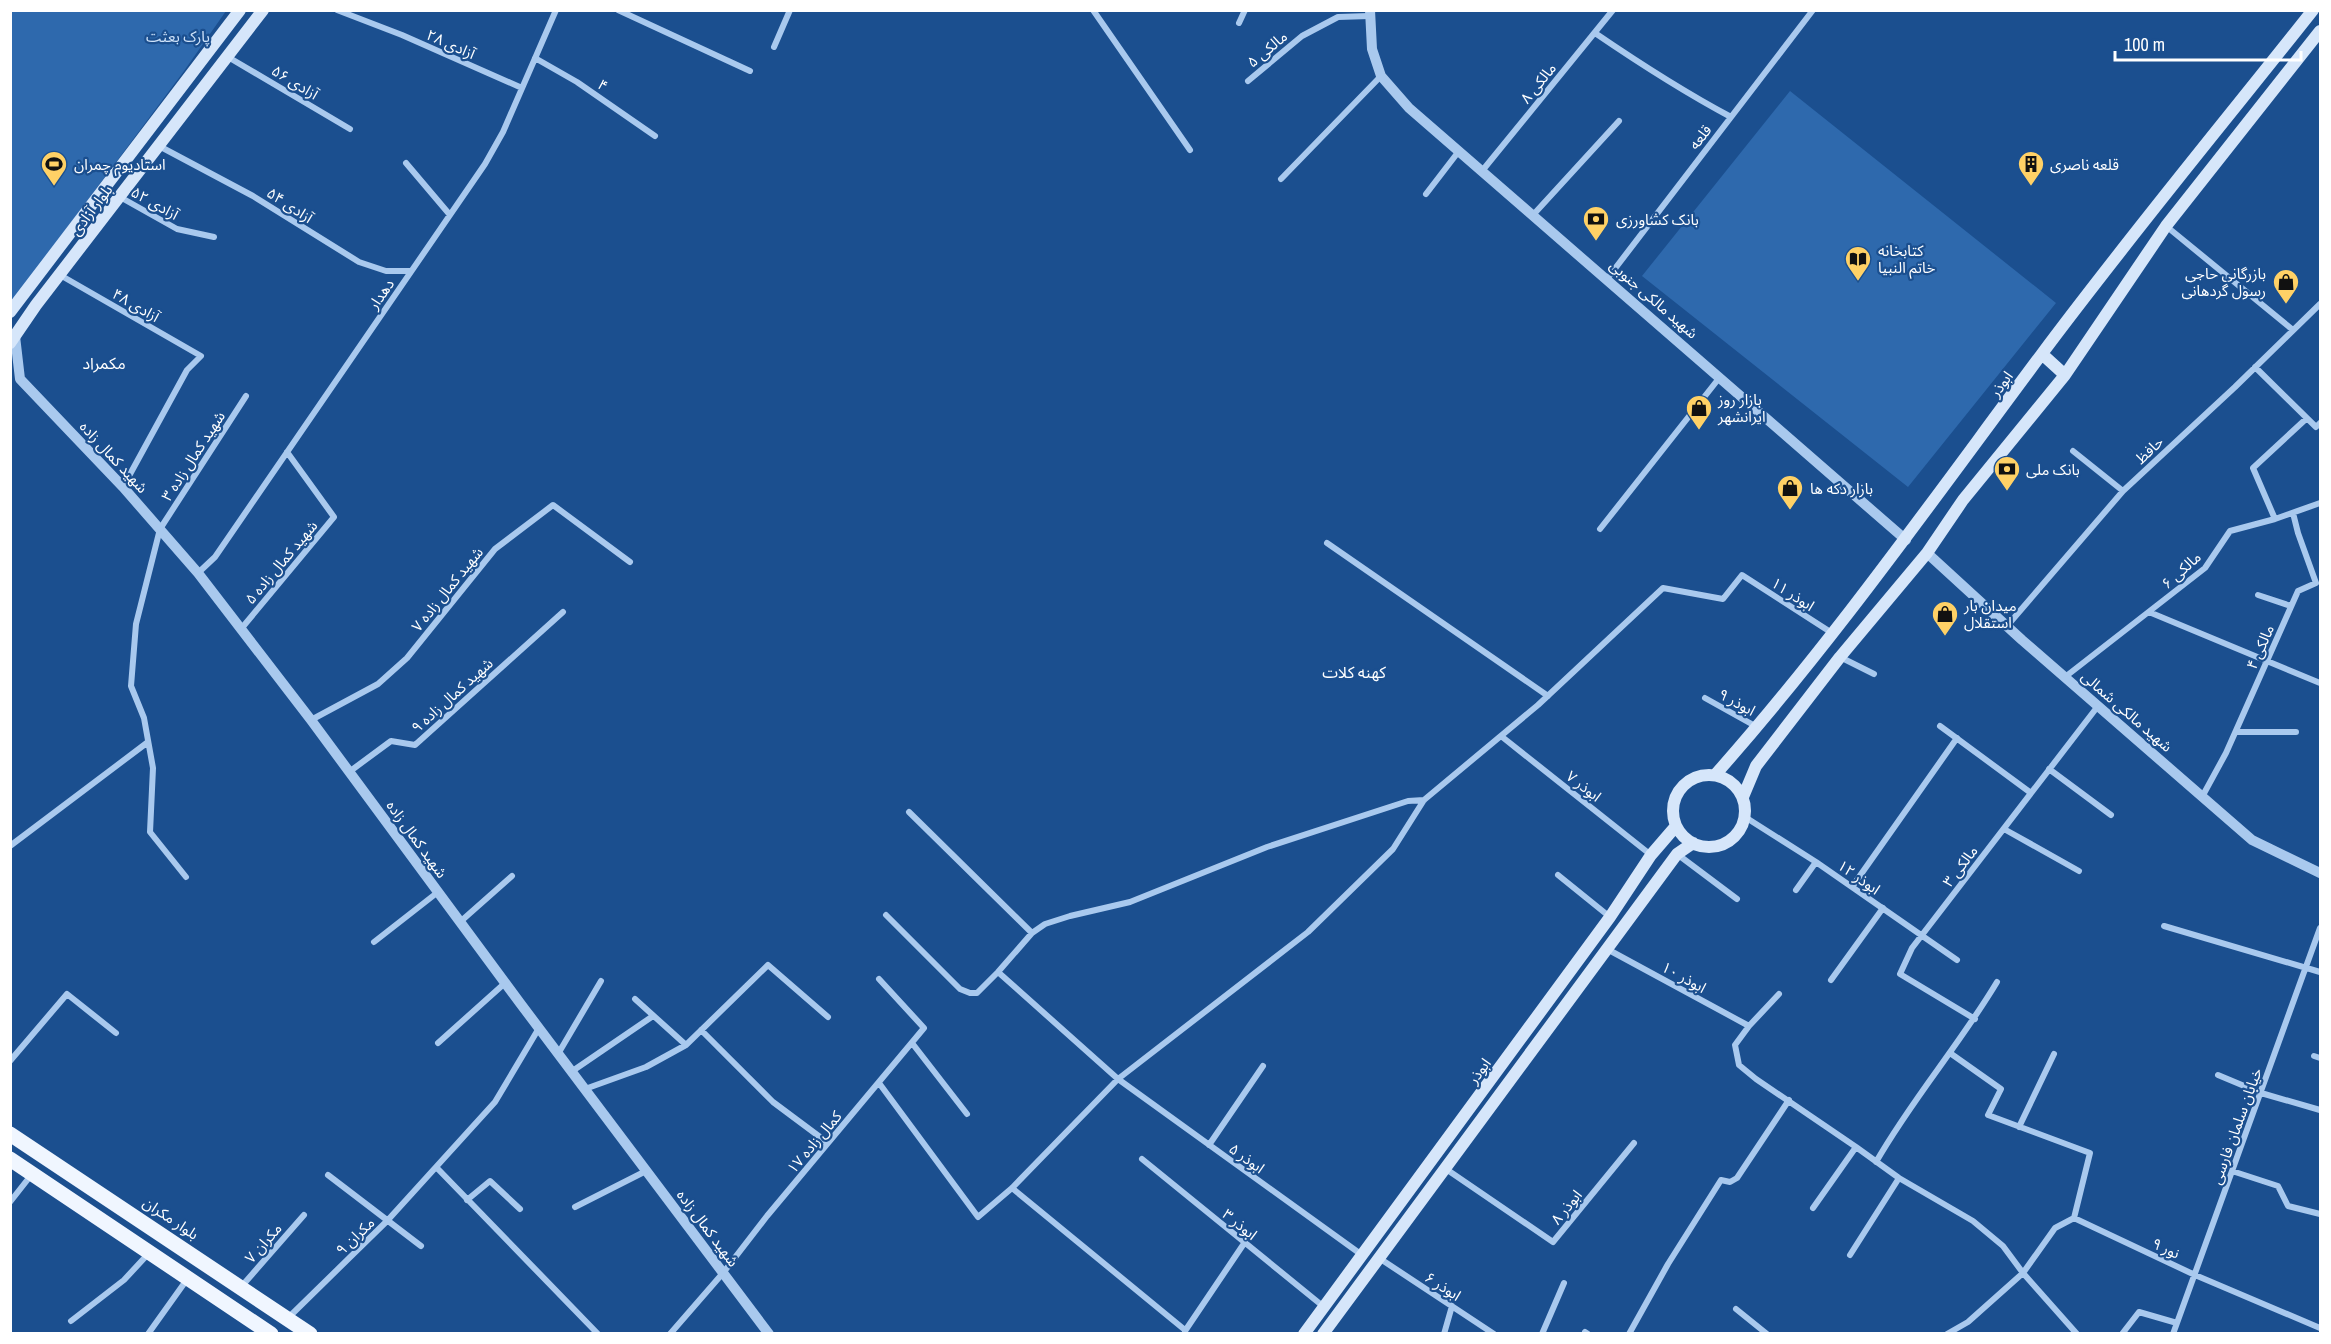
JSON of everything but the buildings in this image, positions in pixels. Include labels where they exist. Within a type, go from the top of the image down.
[{"type":"main road","name":"بلوار آزادی","points":[[10,312],[240,10]]},
{"type":"main road","name":"بلوار آزادی","points":[[13,340],[119,197],[263,10]]},
{"type":"main road","name":"ابوذر","points":[[1715,775],[1757,727],[1906,540],[2042,354],[2313,10]]},
{"type":"main road","points":[[1743,797],[1756,766],[1840,657],[1927,553],[1963,500],[2065,375],[2166,226],[2320,31]]},
{"type":"main road","points":[[2042,354],[2065,375]]},
{"type":"main road","points":[[1715,775],[1726,778],[1736,786],[1743,797],[1745,817],[1738,832],[1729,841],[1718,846],[1705,847],[1693,843],[1676,826],[1673,804],[1677,794],[1693,778],[1715,775]]},
{"type":"main road","name":"ابوذر","points":[[1304,1334],[1610,917],[1652,855],[1676,826]]},
{"type":"main road","points":[[1323,1334],[1677,855],[1693,843]]},
{"type":"main road","name":"بلوار مکران","points":[[10,1134],[310,1334]]},
{"type":"main road","points":[[10,1159],[271,1334]]},
{"type":"street","name":"آزادی ۲۸","points":[[337,10],[402,35],[522,88]]},
{"type":"street","name":"دهدار","points":[[198,573],[215,556],[485,164],[503,132],[556,10]]},
{"type":"street","points":[[618,10],[750,70]]},
{"type":"street","points":[[774,47],[790,10]]},
{"type":"street","points":[[1093,10],[1190,150]]},
{"type":"street","points":[[1239,23],[1245,10]]},
{"type":"street","name":"مالکی ۸","points":[[1482,171],[1613,10]]},
{"type":"street","name":"قلعه","points":[[1607,279],[1813,10]]},
{"type":"street","name":"شهید مالکی جنوبی","points":[[1369,13],[1372,49],[1381,76],[1409,108],[1906,540]]},
{"type":"street","name":"مالکی ۵","points":[[1248,81],[1302,36],[1338,17],[1369,13]]},
{"type":"street","points":[[1595,33],[1702,102],[1731,117]]},
{"type":"street","name":"آزادی ۵۶","points":[[228,57],[350,129]]},
{"type":"street","name":"۴","points":[[535,58],[577,82],[655,136]]},
{"type":"street","points":[[1281,179],[1381,76]]},
{"type":"street","points":[[1533,215],[1619,121]]},
{"type":"street","name":"آزادی ۵۴","points":[[159,145],[253,196],[359,262],[386,271],[411,271]]},
{"type":"street","points":[[1426,194],[1459,151]]},
{"type":"street","points":[[406,163],[450,215]]},
{"type":"street","name":"آزادی ۵۲","points":[[119,197],[177,229],[214,237]]},
{"type":"street","points":[[2166,226],[2293,330]]},
{"type":"street","name":"آزادی ۴۸","points":[[60,275],[201,356],[187,370],[123,487]]},
{"type":"street","name":"حافظ","points":[[2007,626],[2123,490],[2255,368],[2320,304]]},
{"type":"street","points":[[13,340],[15,381]]},
{"type":"street","points":[[2255,368],[2316,427],[2320,423]]},
{"type":"street","points":[[1600,529],[1720,377]]},
{"type":"street","name":"شهید کمال زاده","points":[[15,381],[123,487],[198,573],[311,720],[769,1334]]},
{"type":"street","name":"شهید کمال زاده ۳","points":[[186,877],[150,832],[153,768],[144,718],[131,687],[136,624],[160,529],[246,396]]},
{"type":"street","points":[[2275,519],[2253,468],[2307,418]]},
{"type":"street","points":[[2073,451],[2123,490]]},
{"type":"street","name":"شهید کمال زاده ۵","points":[[241,629],[334,518],[287,452]]},
{"type":"street","name":"مالکی ۶","points":[[2065,677],[2205,568],[2230,531],[2275,519],[2320,503]]},
{"type":"street","name":"شهید کمال زاده ۷","points":[[311,720],[378,684],[407,658],[495,549],[553,505],[630,562]]},
{"type":"street","name":"مالکی ۴","points":[[2202,797],[2236,732],[2298,591],[2318,584],[2298,533],[2293,513]]},
{"type":"street","points":[[879,1083],[978,1217],[1012,1188],[1118,1079],[1308,932],[1393,849],[1424,800],[1548,696],[1328,543]]},
{"type":"street","name":"شهید مالکی شمالی","points":[[1927,553],[2252,840],[2320,873]]},
{"type":"street","name":"ابوذر ۱۱","points":[[1548,696],[1663,588],[1724,599],[1742,574],[1832,633]]},
{"type":"street","points":[[2258,595],[2291,606]]},
{"type":"street","name":"شهید کمال زاده ۹","points":[[349,772],[391,741],[415,745],[563,612]]},
{"type":"street","points":[[2149,612],[2320,683]]},
{"type":"street","points":[[1840,657],[1874,674]]},
{"type":"street","name":"ابوذر ۹","points":[[1705,698],[1757,727]]},
{"type":"street","name":"مالکی ۳","points":[[1975,1019],[1900,974],[1912,948],[2098,706]]},
{"type":"street","points":[[1940,726],[2031,793]]},
{"type":"street","points":[[2236,732],[2296,732]]},
{"type":"street","name":"ابوذر ۷","points":[[1501,736],[1652,855]]},
{"type":"street","points":[[1852,887],[1957,738]]},
{"type":"street","points":[[10,846],[148,742]]},
{"type":"street","points":[[2049,769],[2111,815]]},
{"type":"street","points":[[886,915],[960,989],[976,993],[1032,933],[1045,924],[1130,902],[1267,847],[1408,801],[1424,800]]},
{"type":"street","points":[[909,812],[1032,933]]},
{"type":"street","name":"ابوذر ۱۲","points":[[1745,817],[1816,862],[1957,960]]},
{"type":"street","points":[[2004,829],[2079,871]]},
{"type":"street","points":[[1677,855],[1737,899]]},
{"type":"street","points":[[1796,890],[1816,862]]},
{"type":"street","points":[[1558,875],[1610,917]]},
{"type":"street","points":[[460,922],[512,876]]},
{"type":"street","points":[[374,942],[438,892]]},
{"type":"street","points":[[1832,980],[1883,908]]},
{"type":"street","points":[[2164,926],[2320,972]]},
{"type":"street","name":"خیابان سلمان فارسی","points":[[2173,1334],[2320,928]]},
{"type":"street","name":"ابوذر ۱۰","points":[[1607,949],[1749,1026]]},
{"type":"street","points":[[585,1089],[646,1067],[686,1045],[768,965],[828,1017]]},
{"type":"street","name":"ابوذر ۵","points":[[998,972],[1118,1079],[1363,1255]]},
{"type":"street","name":"کمال زاده ۱۷","points":[[670,1334],[723,1273],[767,1216],[924,1028],[879,979]]},
{"type":"street","points":[[558,1054],[601,981]]},
{"type":"street","points":[[1876,1162],[1898,1124],[1975,1019],[1997,982]]},
{"type":"street","points":[[438,1043],[505,983]]},
{"type":"street","points":[[10,1061],[67,994],[116,1033]]},
{"type":"street","points":[[1779,994],[1735,1044],[1739,1065],[1899,1178],[1972,1221],[2003,1246],[2023,1273],[2077,1334]]},
{"type":"street","points":[[635,999],[686,1045]]},
{"type":"street","points":[[572,1072],[653,1016]]},
{"type":"street","name":"مکران ۹","points":[[288,1318],[387,1221],[495,1102],[539,1028]]},
{"type":"street","points":[[701,1030],[773,1102],[828,1143]]},
{"type":"street","points":[[912,1042],[967,1114]]},
{"type":"street","points":[[1947,1334],[1968,1322],[2023,1273],[2055,1228],[2074,1218],[2090,1153],[1988,1115],[2001,1089],[1950,1053]]},
{"type":"street","points":[[2019,1127],[2054,1054]]},
{"type":"street","points":[[1209,1145],[1263,1066]]},
{"type":"street","points":[[2218,1075],[2261,1093],[2320,1110]]},
{"type":"street","points":[[1629,1334],[1668,1264],[1721,1180],[1730,1182],[1737,1178],[1789,1100]]},
{"type":"street","name":"ابوذر ۸","points":[[1446,1169],[1553,1242],[1634,1143]]},
{"type":"street","points":[[1813,1208],[1856,1147]]},
{"type":"street","name":"ابوذر ۳","points":[[1142,1159],[1324,1306]]},
{"type":"street","points":[[437,1168],[598,1334]]},
{"type":"street","points":[[575,1208],[646,1171]]},
{"type":"street","points":[[2232,1171],[2278,1186],[2288,1206],[2320,1214]]},
{"type":"street","points":[[10,1202],[32,1174]]},
{"type":"street","points":[[328,1175],[421,1246]]},
{"type":"street","points":[[1850,1255],[1899,1178]]},
{"type":"street","points":[[467,1200],[490,1181],[520,1209]]},
{"type":"street","points":[[1012,1188],[1184,1332],[1245,1242]]},
{"type":"street","name":"مکران ۷","points":[[241,1287],[304,1215]]},
{"type":"street","name":"نور ۹","points":[[2074,1218],[2195,1275],[2320,1329]]},
{"type":"street","points":[[71,1321],[124,1280],[150,1252]]},
{"type":"street","name":"ابوذر ۶","points":[[1379,1258],[1494,1334]]},
{"type":"street","points":[[148,1334],[188,1278]]},
{"type":"street","points":[[1542,1334],[1564,1283]]},
{"type":"street","points":[[1444,1334],[1452,1306]]},
{"type":"street","points":[[1736,1309],[1767,1334]]},
{"type":"street","points":[[2122,1334],[2139,1312],[2177,1323]]},
{"type":"green space","name":"استادیوم چمران","points":[[11,11],[226,11],[11,303]]},
{"type":"green space","points":[[1790,91],[2056,303],[1908,487],[1642,276]]},
{"type":"place","name":"استادیوم چمران","points":[[54,187]]},
{"type":"place","name":"قلعه ناصری","points":[[2031,187]]},
{"type":"place","name":"بانک کشاورزی","points":[[1596,242]]},
{"type":"place","name":"کتابخانه خاتم النبیا","points":[[1858,282]]},
{"type":"place","name":"بازرگانی حاجی رسول گردهانی","points":[[2286,305]]},
{"type":"place","name":"بازار روز ایرانشهر","points":[[1699,431]]},
{"type":"place","name":"بانک ملی","points":[[2007,492]]},
{"type":"place","name":"بازار دکه ها","points":[[1790,511]]},
{"type":"place","name":"میدان بار استقلال","points":[[1945,637]]},
{"type":"district","name":"مکمراد","points":[[104,363]]},
{"type":"district","name":"کهنه کلات","points":[[1354,672]]},
{"type":"park label","name":"پارک بعثت","points":[[178,36]]}]
